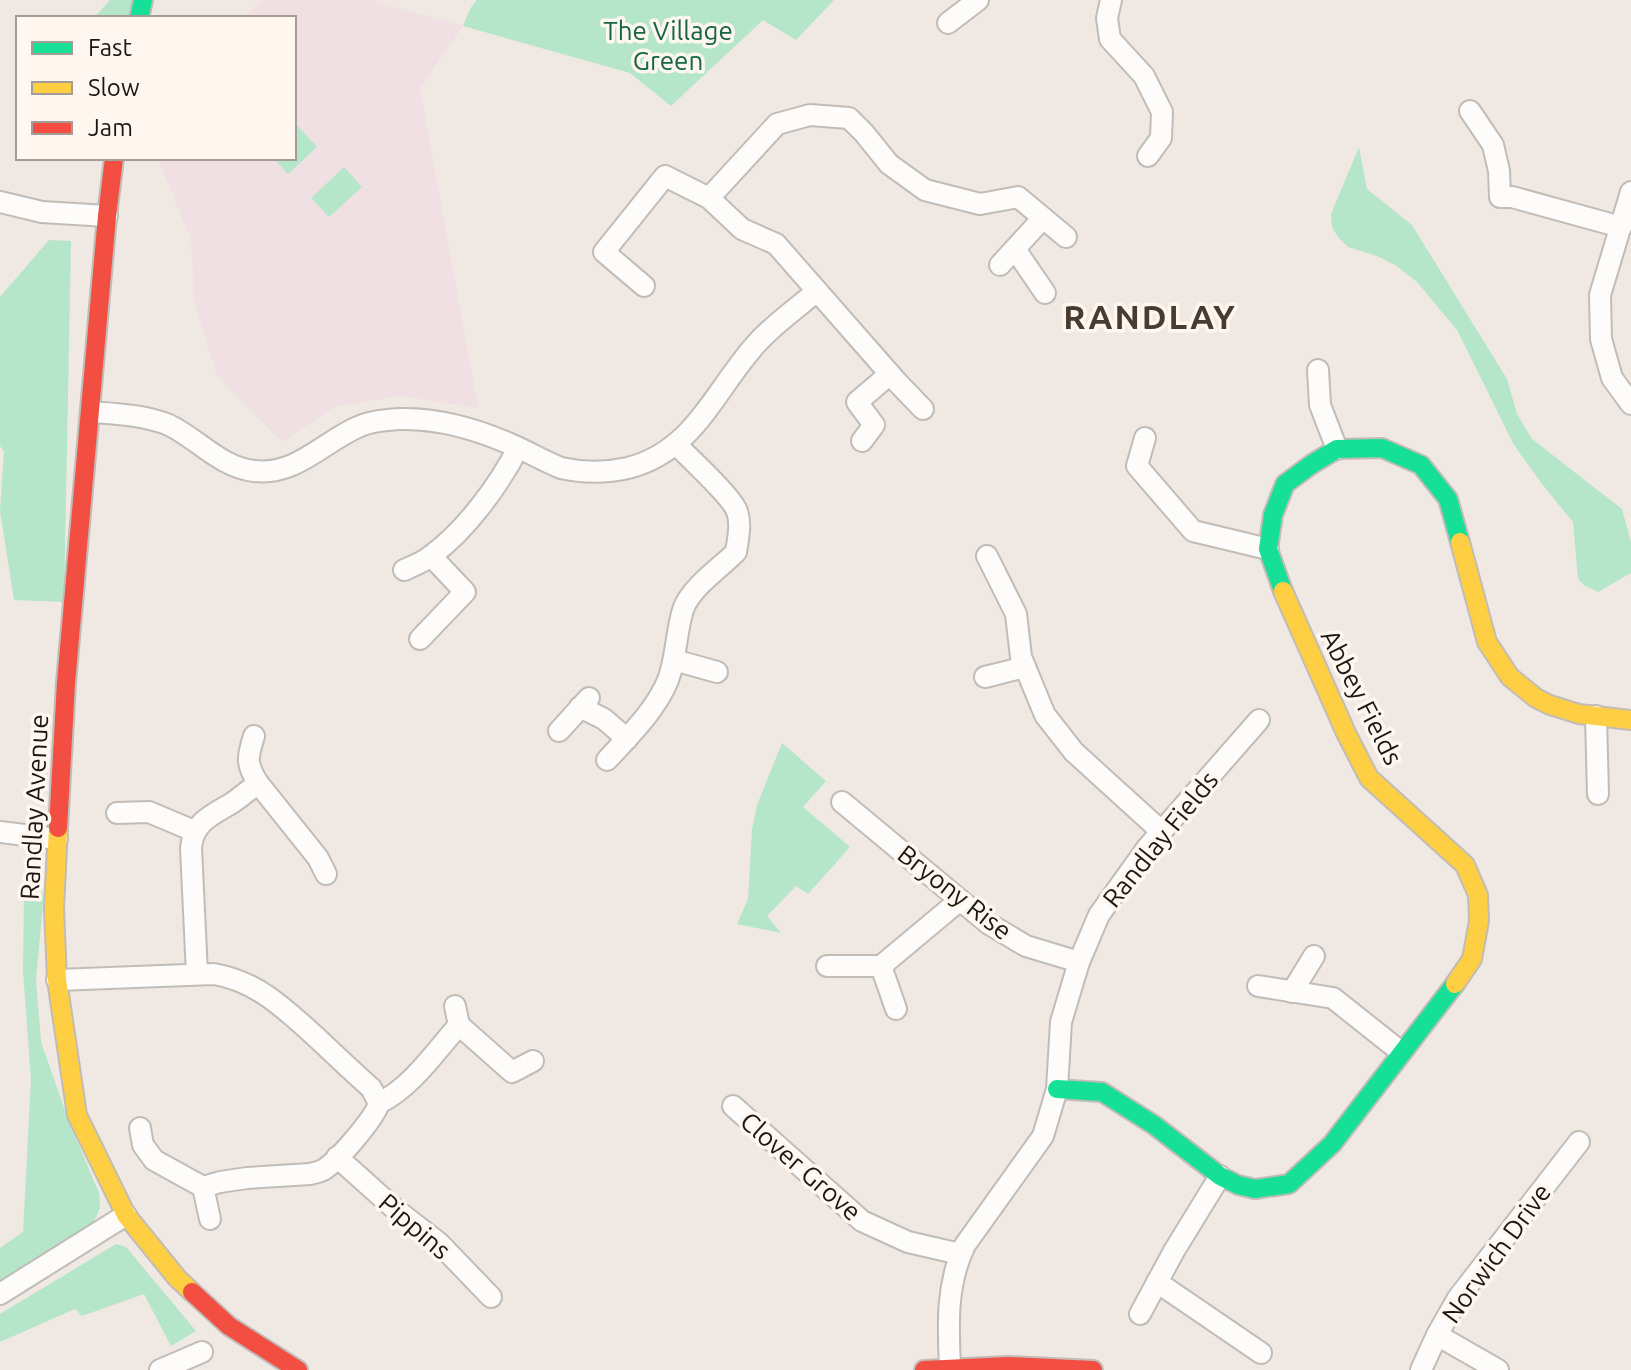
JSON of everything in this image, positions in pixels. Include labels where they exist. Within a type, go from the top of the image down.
[{"type":"street","points":[[948,23],[978,0]]},
{"type":"street","points":[[1111,0],[1107,18],[1110,39],[1144,76],[1162,112],[1161,138],[1148,156]]},
{"type":"street","points":[[1470,111],[1493,145],[1499,171],[1500,197],[1512,197],[1621,227]]},
{"type":"street","points":[[709,198],[777,124],[810,115],[849,118],[889,164],[925,190],[980,204],[1018,197],[1066,237]]},
{"type":"street","name":"Randlay Avenue","points":[[114,160],[66,683],[54,908],[57,980],[77,1115],[126,1215],[177,1278],[229,1326],[298,1370]]},
{"type":"street","points":[[644,286],[604,252],[665,176],[709,198],[742,229],[776,244],[923,409]]},
{"type":"street","points":[[1631,192],[1600,295],[1601,339],[1612,378],[1631,404]]},
{"type":"street","points":[[0,202],[42,212],[107,216]]},
{"type":"street","points":[[1000,265],[1043,218]]},
{"type":"street","points":[[1015,249],[1045,293]]},
{"type":"street","points":[[91,412],[131,416],[167,425],[187,435],[219,459],[254,471],[291,466],[361,426],[384,420],[415,419],[474,430],[561,468],[599,472],[647,463],[676,444],[704,415],[757,343],[817,291]]},
{"type":"street","points":[[1318,370],[1320,405],[1337,449]]},
{"type":"street","points":[[862,441],[874,425],[857,402],[890,374]]},
{"type":"street","points":[[1145,438],[1137,466],[1193,531],[1268,549],[1273,515],[1285,484],[1337,449],[1382,448],[1421,465],[1448,499],[1487,642],[1510,677],[1550,705],[1579,714],[1631,720]]},
{"type":"street","points":[[607,760],[658,700],[674,660],[685,605],[703,581],[736,552],[739,526],[736,509],[676,444]]},
{"type":"street","points":[[404,570],[431,556],[479,509],[518,448]]},
{"type":"street","name":"Abbey Fields","points":[[1057,1089],[1102,1092],[1154,1125],[1220,1176],[1238,1185],[1255,1189],[1289,1184],[1332,1144],[1472,959],[1479,921],[1478,895],[1465,865],[1369,778],[1288,604],[1268,549]]},
{"type":"street","points":[[420,639],[465,592],[431,556]]},
{"type":"street","points":[[987,556],[1016,614],[1021,657],[1045,715],[1074,752],[1161,831]]},
{"type":"street","points":[[674,660],[717,672]]},
{"type":"street","points":[[985,677],[1025,667]]},
{"type":"street","points":[[559,731],[585,703],[627,739]]},
{"type":"street","points":[[1596,716],[1598,794]]},
{"type":"street","name":"Randlay Fields","points":[[950,1367],[950,1290],[960,1254],[1043,1136],[1057,1089],[1061,1022],[1079,962],[1099,915],[1147,848],[1259,720]]},
{"type":"street","points":[[254,736],[249,769],[318,858],[326,874]]},
{"type":"street","points":[[197,974],[191,848],[194,831],[215,812],[258,783]]},
{"type":"street","name":"Bryony Rise","points":[[842,802],[989,924],[1026,946],[1079,962]]},
{"type":"street","points":[[117,813],[149,812],[194,831]]},
{"type":"street","points":[[0,832],[57,839]]},
{"type":"street","points":[[827,966],[881,966],[960,900]]},
{"type":"street","points":[[1292,992],[1314,956]]},
{"type":"street","points":[[881,966],[896,1009]]},
{"type":"street","points":[[57,980],[197,974],[230,976],[277,1002],[371,1088],[379,1103]]},
{"type":"street","points":[[1258,986],[1333,998],[1401,1052]]},
{"type":"street","points":[[140,1128],[143,1145],[154,1160],[203,1187],[247,1178],[310,1174],[323,1170],[337,1157],[372,1118],[379,1103],[405,1085],[457,1016],[512,1072],[533,1061]]},
{"type":"street","name":"Clover Grove","points":[[733,1106],[862,1221],[908,1242],[960,1254]]},
{"type":"street","name":"Norwich Drive","points":[[1421,1370],[1458,1298],[1579,1142]]},
{"type":"street","name":"Pippins","points":[[337,1157],[439,1243],[491,1297]]},
{"type":"street","points":[[1140,1314],[1220,1176]]},
{"type":"street","points":[[203,1187],[210,1219]]},
{"type":"street","points":[[0,1294],[126,1215]]},
{"type":"street","points":[[1157,1282],[1261,1353]]},
{"type":"street","points":[[1437,1335],[1498,1370]]},
{"type":"street","points":[[160,1370],[202,1352]]},
{"type":"street","points":[[924,1370],[1011,1366],[1093,1370]]},
{"type":"shaded area","points":[[263,0],[370,0],[463,26],[420,89],[478,408],[400,396],[334,407],[282,442],[217,376],[194,299],[191,240],[159,160],[296,160],[296,16],[246,16]]},
{"type":"green space","points":[[110,0],[138,0],[134,16],[96,16]]},
{"type":"green space","name":"The Village Green","points":[[477,0],[834,0],[796,40],[763,20],[671,106],[630,73],[463,26]]},
{"type":"green space","points":[[296,124],[317,147],[288,174],[275,160],[296,160]]},
{"type":"green space","points":[[1359,147],[1367,189],[1412,225],[1507,379],[1517,414],[1532,439],[1622,509],[1631,542],[1631,573],[1598,592],[1578,579],[1573,522],[1514,445],[1457,330],[1416,281],[1377,256],[1348,247],[1338,237],[1332,227],[1331,214]]},
{"type":"green space","points":[[344,167],[362,187],[329,217],[311,198]]},
{"type":"green space","points":[[49,240],[71,241],[64,602],[14,600],[0,511],[4,451],[0,446],[0,297]]},
{"type":"green space","points":[[782,743],[826,781],[803,807],[850,847],[808,894],[796,886],[767,916],[781,933],[737,924],[748,899],[752,829],[757,805]]},
{"type":"green space","points":[[24,893],[44,893],[36,980],[41,1042],[68,1119],[99,1193],[100,1208],[94,1222],[0,1280],[0,1248],[23,1232],[31,1080],[23,971]]},
{"type":"green space","points":[[116,1244],[126,1247],[196,1331],[171,1346],[144,1294],[82,1316],[75,1309],[0,1342],[0,1314]]},
{"type":"traffic: fast","points":[[139,16],[143,0]]},
{"type":"traffic: fast","points":[[1283,591],[1268,549],[1273,515],[1285,484],[1337,449],[1382,448],[1421,465],[1448,499],[1460,542]]},
{"type":"traffic: fast","points":[[1057,1089],[1102,1092],[1154,1125],[1220,1176],[1238,1185],[1255,1189],[1289,1184],[1332,1144],[1455,984]]},
{"type":"traffic: slow","points":[[1460,542],[1487,642],[1510,677],[1550,705],[1579,714],[1631,720]]},
{"type":"traffic: slow","points":[[1283,591],[1369,778],[1465,865],[1478,895],[1479,921],[1472,959],[1455,984]]},
{"type":"traffic: slow","points":[[58,828],[54,908],[57,980],[77,1115],[126,1215],[192,1292]]},
{"type":"traffic: jam","points":[[58,828],[66,683],[114,160]]},
{"type":"traffic: jam","points":[[192,1292],[229,1326],[298,1370]]},
{"type":"traffic: jam","points":[[924,1370],[1008,1366],[1093,1370]]},
{"type":"district","name":"RANDLAY","points":[[1150,316]]}]
